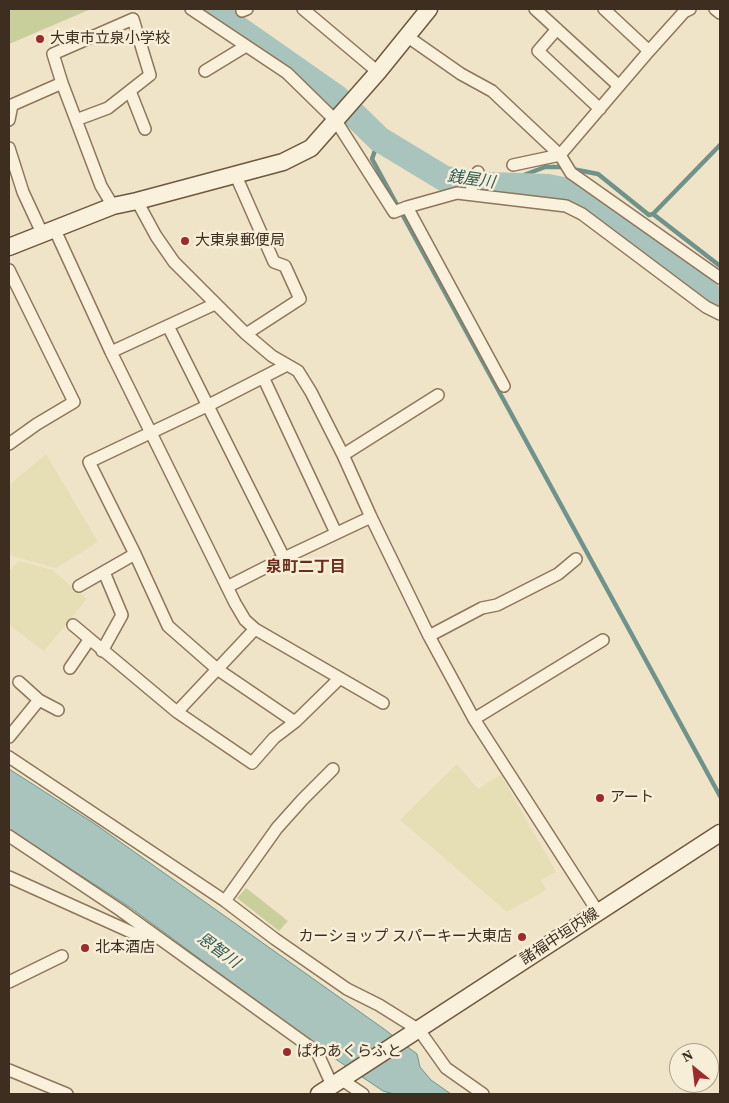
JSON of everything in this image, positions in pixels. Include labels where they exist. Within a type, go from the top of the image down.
[{"type":"street","points":[[191,9],[287,73],[336,122],[401,209],[504,386]]},
{"type":"street","points":[[302,9],[378,72]]},
{"type":"street","points":[[9,246],[113,206],[236,176],[283,162],[311,148],[336,122],[354,98],[408,37],[429,9]]},
{"type":"street","points":[[535,9],[619,86]]},
{"type":"street","points":[[604,9],[649,51]]},
{"type":"street","points":[[565,164],[600,109],[684,12],[690,9]]},
{"type":"street","points":[[715,9],[720,13]]},
{"type":"street","points":[[76,120],[108,108],[150,75],[133,19],[53,54],[62,83],[76,120],[101,186],[113,206]]},
{"type":"street","points":[[557,29],[538,51],[600,109]]},
{"type":"street","points":[[408,37],[461,74],[492,91],[565,164],[720,278]]},
{"type":"street","points":[[205,71],[246,46]]},
{"type":"street","points":[[9,120],[12,105],[62,83]]},
{"type":"street","points":[[130,91],[145,129]]},
{"type":"street","points":[[9,148],[23,192],[48,230],[111,352],[227,588],[246,620],[255,629],[383,703]]},
{"type":"street","points":[[513,165],[565,164]]},
{"type":"street","points":[[470,193],[478,172]]},
{"type":"street","points":[[236,176],[274,262],[285,266],[300,300],[246,334]]},
{"type":"street","points":[[401,209],[458,193],[566,206],[582,214],[706,307],[720,314]]},
{"type":"street","points":[[138,201],[156,236],[174,262],[246,334],[272,356],[298,371],[343,455],[429,636],[474,719],[598,912]]},
{"type":"street","points":[[9,270],[74,402],[37,424],[9,444]]},
{"type":"street","points":[[111,352],[214,304]]},
{"type":"street","points":[[168,326],[284,558]]},
{"type":"street","points":[[287,365],[90,462],[168,626],[217,669],[296,722]]},
{"type":"street","points":[[263,377],[336,533]]},
{"type":"street","points":[[343,455],[438,396]]},
{"type":"street","points":[[227,588],[284,558],[371,517]]},
{"type":"street","points":[[79,586],[135,554]]},
{"type":"street","points":[[429,636],[482,608],[498,605],[558,574],[576,559]]},
{"type":"street","points":[[102,651],[122,614],[104,572]]},
{"type":"street","points":[[73,625],[177,712],[252,763],[274,738],[296,722],[340,678]]},
{"type":"street","points":[[177,712],[255,629]]},
{"type":"street","points":[[70,668],[89,640]]},
{"type":"street","points":[[474,719],[603,640]]},
{"type":"street","points":[[20,682],[39,700],[58,710]]},
{"type":"street","points":[[9,737],[39,700]]},
{"type":"street","points":[[9,757],[226,901],[275,939],[347,989],[379,1005],[419,1030],[446,1068],[483,1094]]},
{"type":"street","points":[[226,901],[277,828],[333,769]]},
{"type":"street","name":"諸福中垣内線","points":[[335,1084],[720,833]]},
{"type":"street","points":[[9,836],[120,910],[317,1052],[335,1084],[363,1094]]},
{"type":"street","points":[[9,877],[151,941],[157,937]]},
{"type":"street","points":[[9,982],[62,956]]},
{"type":"street","points":[[9,1070],[67,1094]]},
{"type":"shaded area","points":[[46,454],[98,542],[56,568],[9,555],[9,485]]},
{"type":"shaded area","points":[[19,561],[52,570],[87,599],[44,651],[9,625],[9,572]]},
{"type":"shaded area","points":[[457,764],[478,789],[501,775],[556,872],[541,880],[546,890],[507,912],[400,820]]},
{"type":"green space","points":[[9,9],[91,9],[9,44]]},
{"type":"green space","points":[[246,888],[288,921],[279,931],[237,898]]},
{"type":"water","name":"恩智川","points":[[9,769],[95,824],[384,1029],[417,1054],[420,1067],[431,1080],[451,1094],[394,1094],[383,1091],[337,1060],[131,908],[9,829]]},
{"type":"waterway","name":"銭屋川","points":[[210,9],[337,98],[379,139],[445,179],[488,185],[548,187],[567,191],[590,203],[634,239],[671,263],[715,300],[720,301]]},
{"type":"waterway","points":[[379,139],[372,159],[720,796]]},
{"type":"waterway","points":[[653,214],[720,145]]},
{"type":"waterway","points":[[518,187],[524,175],[545,167],[564,167]]},
{"type":"waterway","points":[[572,169],[598,174],[649,215],[653,214],[720,266]]},
{"type":"place","name":"大東市立泉小学校","points":[[40,39]]},
{"type":"place","name":"大東泉郵便局","points":[[185,241]]},
{"type":"place","name":"アート","points":[[600,798]]},
{"type":"place","name":"カーショップ スパーキー大東店","points":[[522,937]]},
{"type":"place","name":"北本酒店","points":[[85,948]]},
{"type":"place","name":"ぱわあくらふと","points":[[287,1052]]},
{"type":"district","name":"泉町二丁目","points":[[306,568]]}]
